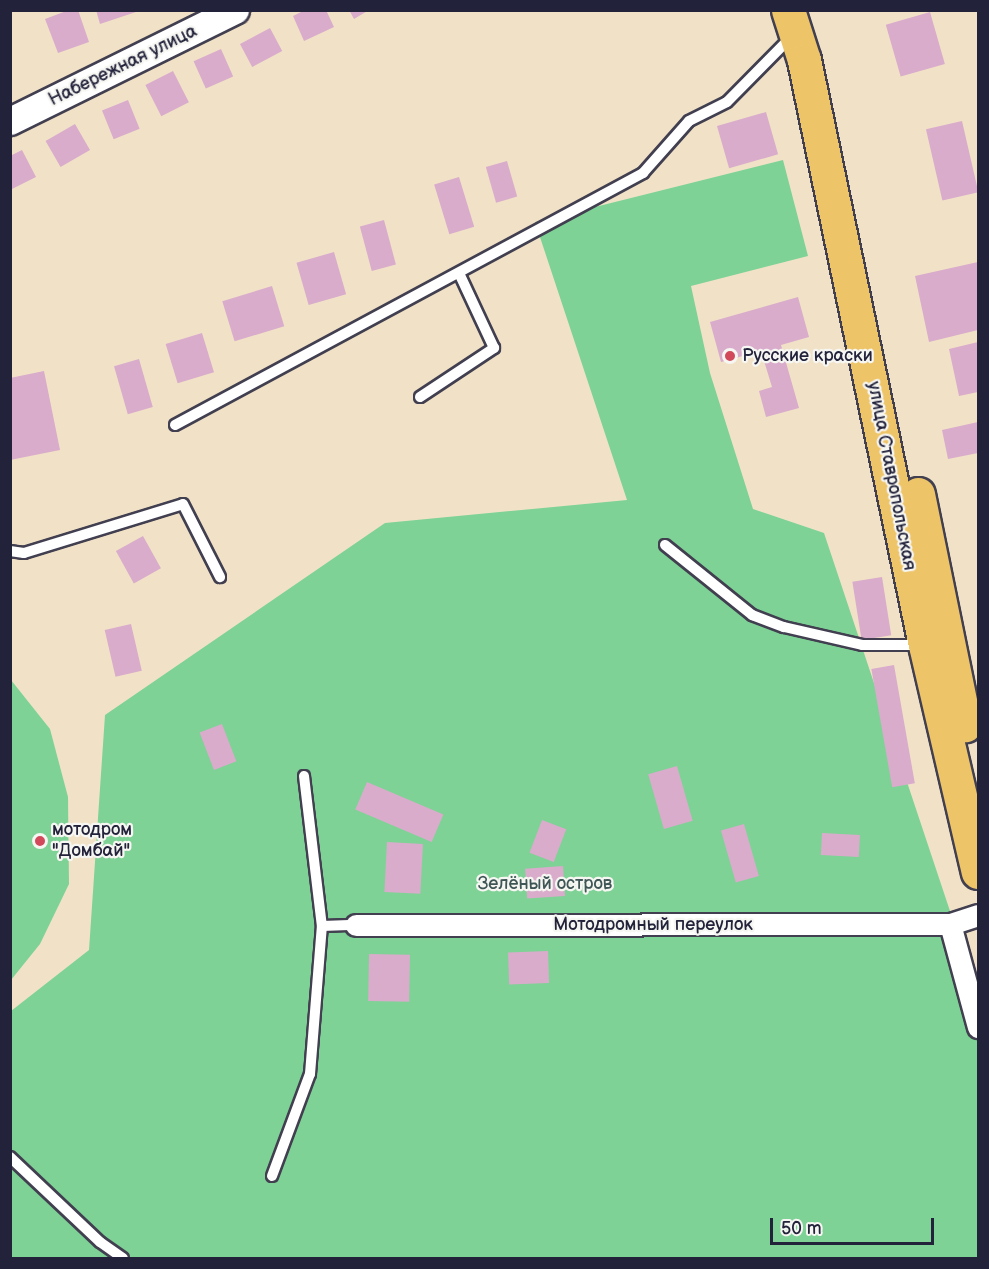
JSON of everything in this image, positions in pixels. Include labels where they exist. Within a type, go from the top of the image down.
[{"type":"highway","name":"улица Ставропольская","points":[[797,18],[925,645],[978,872]]},
{"type":"highway","name":"улица Ставропольская","points":[[797,18],[837,124],[978,780]]},
{"type":"street","name":"Набережная улица","points":[[10,121],[235,10]]},
{"type":"street","name":"Мотодромный переулок","points":[[356,925],[950,924],[978,915]]},
{"type":"street","points":[[950,924],[978,1027]]},
{"type":"lane","points":[[175,425],[643,173],[689,121],[728,102],[797,18]]},
{"type":"lane","points":[[420,397],[494,348],[459,273]]},
{"type":"lane","points":[[10,551],[24,553],[183,504],[220,577]]},
{"type":"lane","points":[[665,545],[752,615],[784,627],[862,645],[925,645]]},
{"type":"lane","points":[[272,1176],[310,1074],[322,926],[304,776]]},
{"type":"lane","points":[[322,926],[356,925]]},
{"type":"lane","points":[[10,1157],[100,1242],[123,1258]]},
{"type":"green space","name":"Зелёный остров","points":[[783,160],[808,256],[691,286],[710,373],[753,509],[824,533],[978,995],[978,1258],[11,1258],[11,1011],[89,950],[105,715],[385,523],[627,500],[535,222]]},
{"type":"green space","name":"мотодром \"Домбай\"","points":[[11,680],[50,729],[68,797],[69,884],[40,944],[11,980]]},
{"type":"building","points":[[69,10],[78,10],[89,42],[58,53],[45,19]]},
{"type":"building","points":[[96,10],[135,10],[136,12],[100,24]]},
{"type":"building","points":[[305,10],[326,10],[334,27],[304,41],[293,16]]},
{"type":"building","points":[[349,10],[369,10],[354,19]]},
{"type":"building","points":[[930,12],[945,64],[901,77],[886,25]]},
{"type":"building","points":[[270,28],[282,51],[252,67],[240,44]]},
{"type":"building","points":[[221,49],[233,76],[206,89],[194,61]]},
{"type":"building","points":[[173,71],[189,102],[161,116],[145,85]]},
{"type":"building","points":[[128,100],[140,129],[114,139],[102,110]]},
{"type":"building","points":[[766,112],[778,154],[729,168],[717,126]]},
{"type":"building","points":[[962,121],[978,192],[942,200],[926,129]]},
{"type":"building","points":[[75,124],[90,150],[61,167],[46,141]]},
{"type":"building","points":[[22,150],[36,177],[12,189],[10,156]]},
{"type":"building","points":[[507,161],[517,197],[496,203],[486,167]]},
{"type":"building","points":[[459,177],[474,227],[449,234],[434,185]]},
{"type":"building","points":[[384,220],[396,264],[372,271],[360,226]]},
{"type":"building","points":[[334,252],[346,294],[309,305],[297,263]]},
{"type":"building","points":[[978,262],[978,330],[929,342],[915,276]]},
{"type":"building","points":[[272,286],[284,326],[235,341],[222,301]]},
{"type":"building","name":"Русские краски","points":[[798,297],[809,337],[781,345],[799,408],[766,417],[759,391],[772,387],[761,351],[721,362],[710,322]]},
{"type":"building","points":[[202,333],[214,372],[178,383],[166,344]]},
{"type":"building","points":[[978,342],[978,392],[959,396],[949,349]]},
{"type":"building","points":[[139,359],[153,407],[128,414],[114,366]]},
{"type":"building","points":[[44,371],[60,450],[10,460],[10,378]]},
{"type":"building","points":[[978,422],[978,453],[948,459],[942,430]]},
{"type":"building","points":[[143,536],[161,568],[134,583],[116,551]]},
{"type":"building","points":[[882,577],[891,635],[862,640],[852,582]]},
{"type":"building","points":[[131,624],[142,671],[115,677],[105,630]]},
{"type":"building","points":[[894,665],[915,783],[892,787],[871,669]]},
{"type":"building","points":[[222,724],[236,761],[214,770],[200,733]]},
{"type":"building","points":[[677,766],[693,821],[664,829],[648,774]]},
{"type":"building","points":[[367,782],[443,814],[432,842],[355,810]]},
{"type":"building","points":[[542,820],[566,829],[554,862],[529,853]]},
{"type":"building","points":[[744,824],[759,876],[736,883],[721,831]]},
{"type":"building","points":[[822,833],[860,835],[859,857],[821,855]]},
{"type":"building","points":[[387,842],[423,844],[420,894],[384,892]]},
{"type":"building","points":[[563,866],[565,896],[527,899],[525,869]]},
{"type":"building","points":[[548,951],[549,983],[509,984],[508,952]]},
{"type":"building","points":[[369,954],[410,955],[409,1002],[368,1001]]},
{"type":"place","name":"Русские краски","points":[[730,356]]},
{"type":"place","name":"мотодром \"Домбай\"","points":[[40,841]]}]
